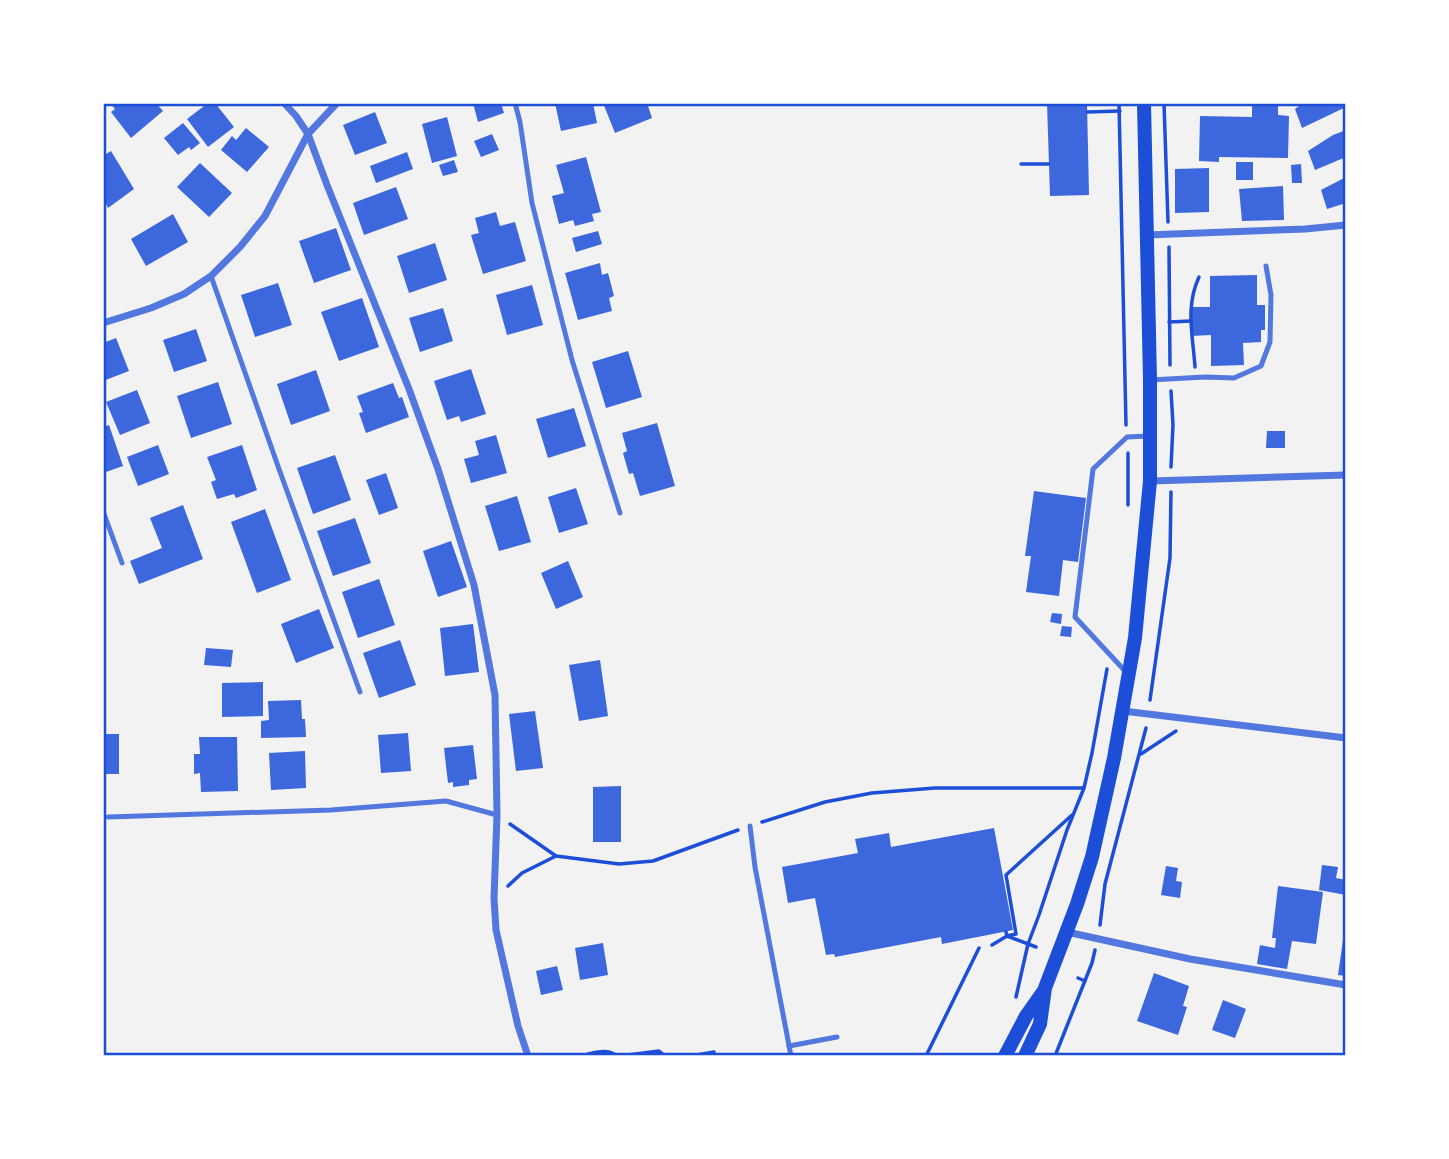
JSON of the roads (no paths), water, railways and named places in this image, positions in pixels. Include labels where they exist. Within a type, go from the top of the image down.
[{"type":"main road","points":[[1005,1056],[1026,1016],[1045,988],[1092,856],[1107,793],[1136,638],[1150,481],[1151,436],[1144,103]]},
{"type":"main road","points":[[1025,1056],[1040,1024],[1045,988]]},
{"type":"street","points":[[284,103],[309,134],[438,469],[474,585],[495,695],[496,930],[527,1056]]},
{"type":"street","points":[[103,323],[127,317],[173,298],[211,276],[240,247],[265,216],[309,134],[337,103]]},
{"type":"street","points":[[1147,235],[1346,225]]},
{"type":"street","points":[[1150,481],[1346,475]]},
{"type":"street","points":[[1123,711],[1346,738]]},
{"type":"street","points":[[1067,932],[1190,959],[1346,985]]},
{"type":"lane","points":[[515,103],[532,203],[572,360],[620,513]]},
{"type":"lane","points":[[1150,380],[1234,378],[1261,366],[1270,342],[1270,295],[1266,266]]},
{"type":"lane","points":[[211,276],[360,692]]},
{"type":"lane","points":[[1129,675],[1075,617],[1093,469],[1127,437],[1151,436]]},
{"type":"lane","points":[[103,511],[122,563]]},
{"type":"lane","points":[[108,817],[331,810],[446,801],[497,815]]},
{"type":"lane","points":[[750,826],[755,867],[791,1056]]},
{"type":"lane","points":[[789,1046],[838,1037]]}]
